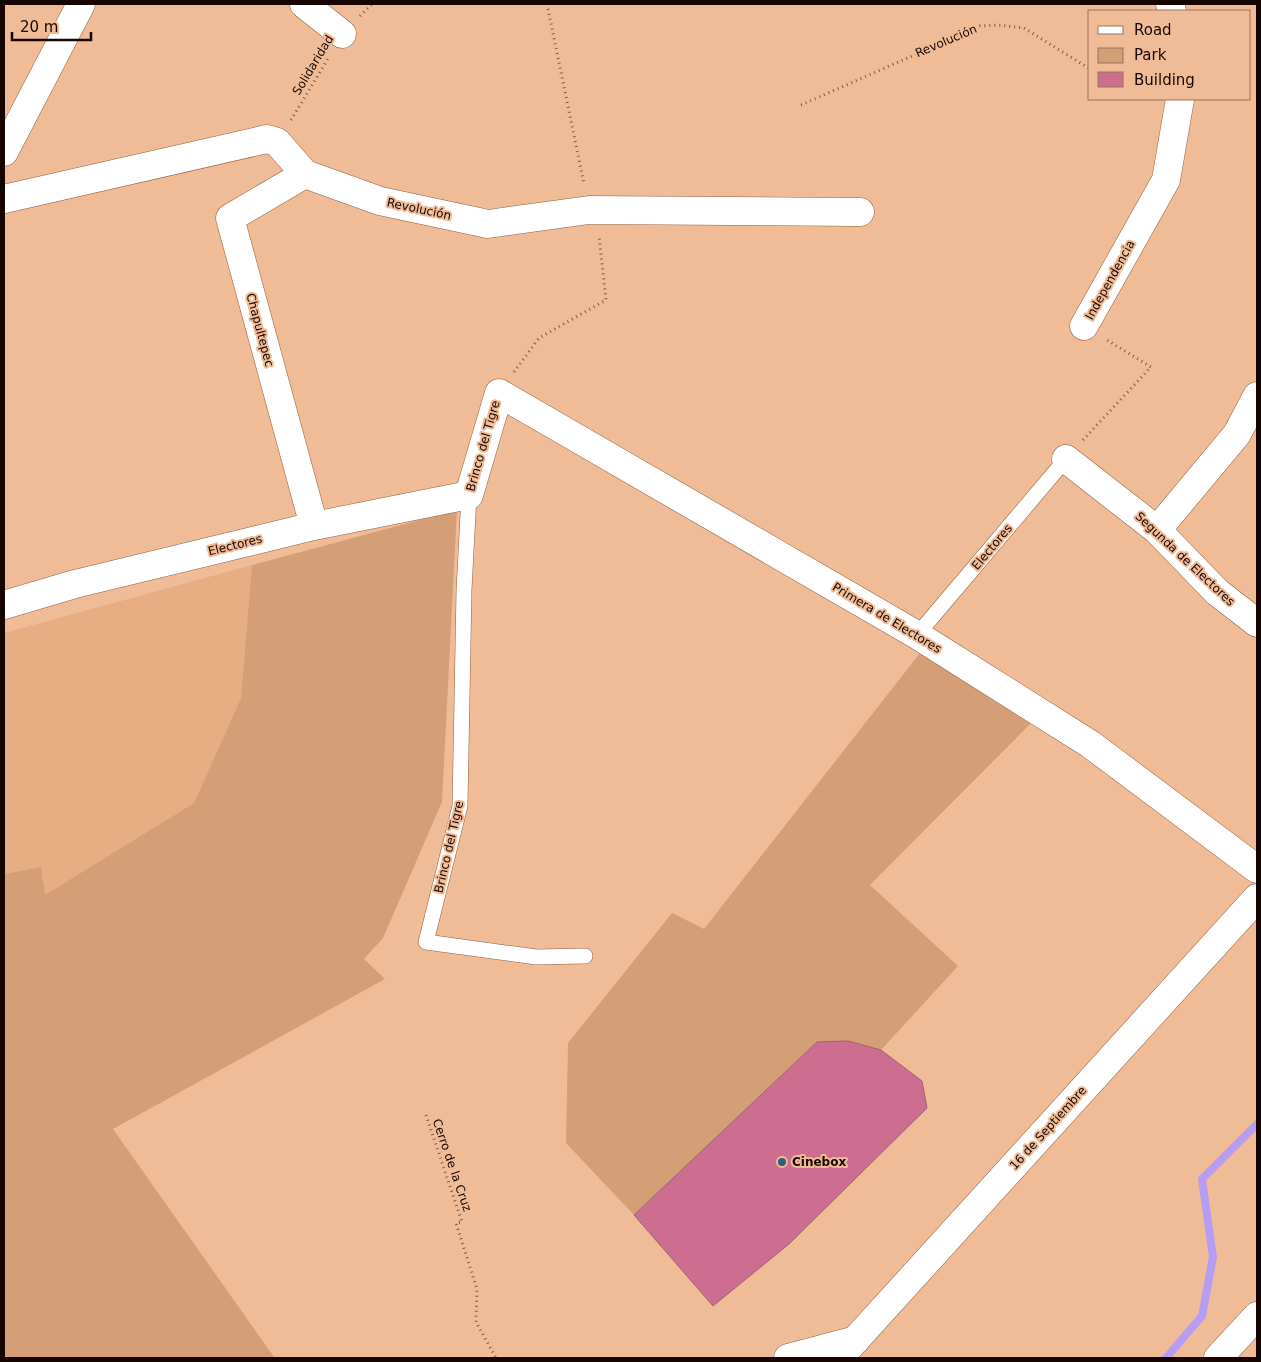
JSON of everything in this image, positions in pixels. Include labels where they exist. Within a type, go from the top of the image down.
[{"type":"street","points":[[4,152],[81,4]]},
{"type":"street","points":[[304,4],[342,34]]},
{"type":"street","name":"Independencia","points":[[1084,326],[1166,180],[1180,100]]},
{"type":"street","points":[[4,199],[267,139],[278,142],[305,174]]},
{"type":"street","name":"Revolución","points":[[305,174],[380,201],[488,224],[589,210],[860,212]]},
{"type":"street","name":"Chapultepec","points":[[305,174],[230,218],[314,526]]},
{"type":"street","name":"Brinco del Tigre","points":[[468,495],[499,393]]},
{"type":"street","name":"Primera de Electores","points":[[499,393],[917,635],[1090,744],[1257,869]]},
{"type":"street","points":[[1157,530],[1236,434],[1257,396]]},
{"type":"street","name":"Segunda de Electores","points":[[1066,459],[1157,530],[1217,592],[1257,623]]},
{"type":"street","name":"Electores","points":[[4,606],[75,584],[314,526],[468,495]]},
{"type":"street","name":"16 de Septiembre","points":[[848,1349],[1257,898]]},
{"type":"street","points":[[1218,1358],[1257,1316]]},
{"type":"street","points":[[788,1358],[848,1349]]},
{"type":"lane","name":"Electores","points":[[917,635],[1066,459]]},
{"type":"lane","name":"Brinco del Tigre","points":[[468,495],[464,590],[460,806],[426,942],[536,957],[585,956]]},
{"type":"path","name":"Solidaridad","points":[[278,142],[342,34],[372,4]]},
{"type":"path","name":"Brinco del Tigre","points":[[499,393],[539,338],[606,300],[598,227],[589,210],[547,4]]},
{"type":"path","name":"Revolución","points":[[801,105],[980,26],[998,25],[1024,28],[1088,68]]},
{"type":"path","name":"Independencia","points":[[1066,459],[1151,367],[1084,326]]},
{"type":"path","name":"Cerro de la Cruz","points":[[426,1115],[462,1222],[456,1223],[477,1289],[476,1322],[496,1358]]},
{"type":"shaded area","points":[[252,565],[241,698],[194,803],[44,896],[41,867],[4,874],[4,633]]},
{"type":"green space","points":[[457,510],[442,802],[383,938],[364,959],[385,979],[113,1129],[274,1357],[4,1358],[4,874],[41,867],[45,895],[194,803],[241,698],[252,565]]},
{"type":"green space","points":[[920,653],[1040,714],[870,885],[958,966],[881,1050],[817,1042],[634,1215],[566,1143],[568,1043],[672,913],[704,929]]},
{"type":"building","name":"Cinebox","points":[[848,1041],[881,1050],[922,1081],[927,1108],[789,1244],[713,1306],[634,1215],[817,1042]]},
{"type":"waterway","points":[[1166,1358],[1202,1316],[1213,1257],[1202,1179],[1257,1124]]},
{"type":"place","name":"Cinebox","points":[[782,1162]]}]
